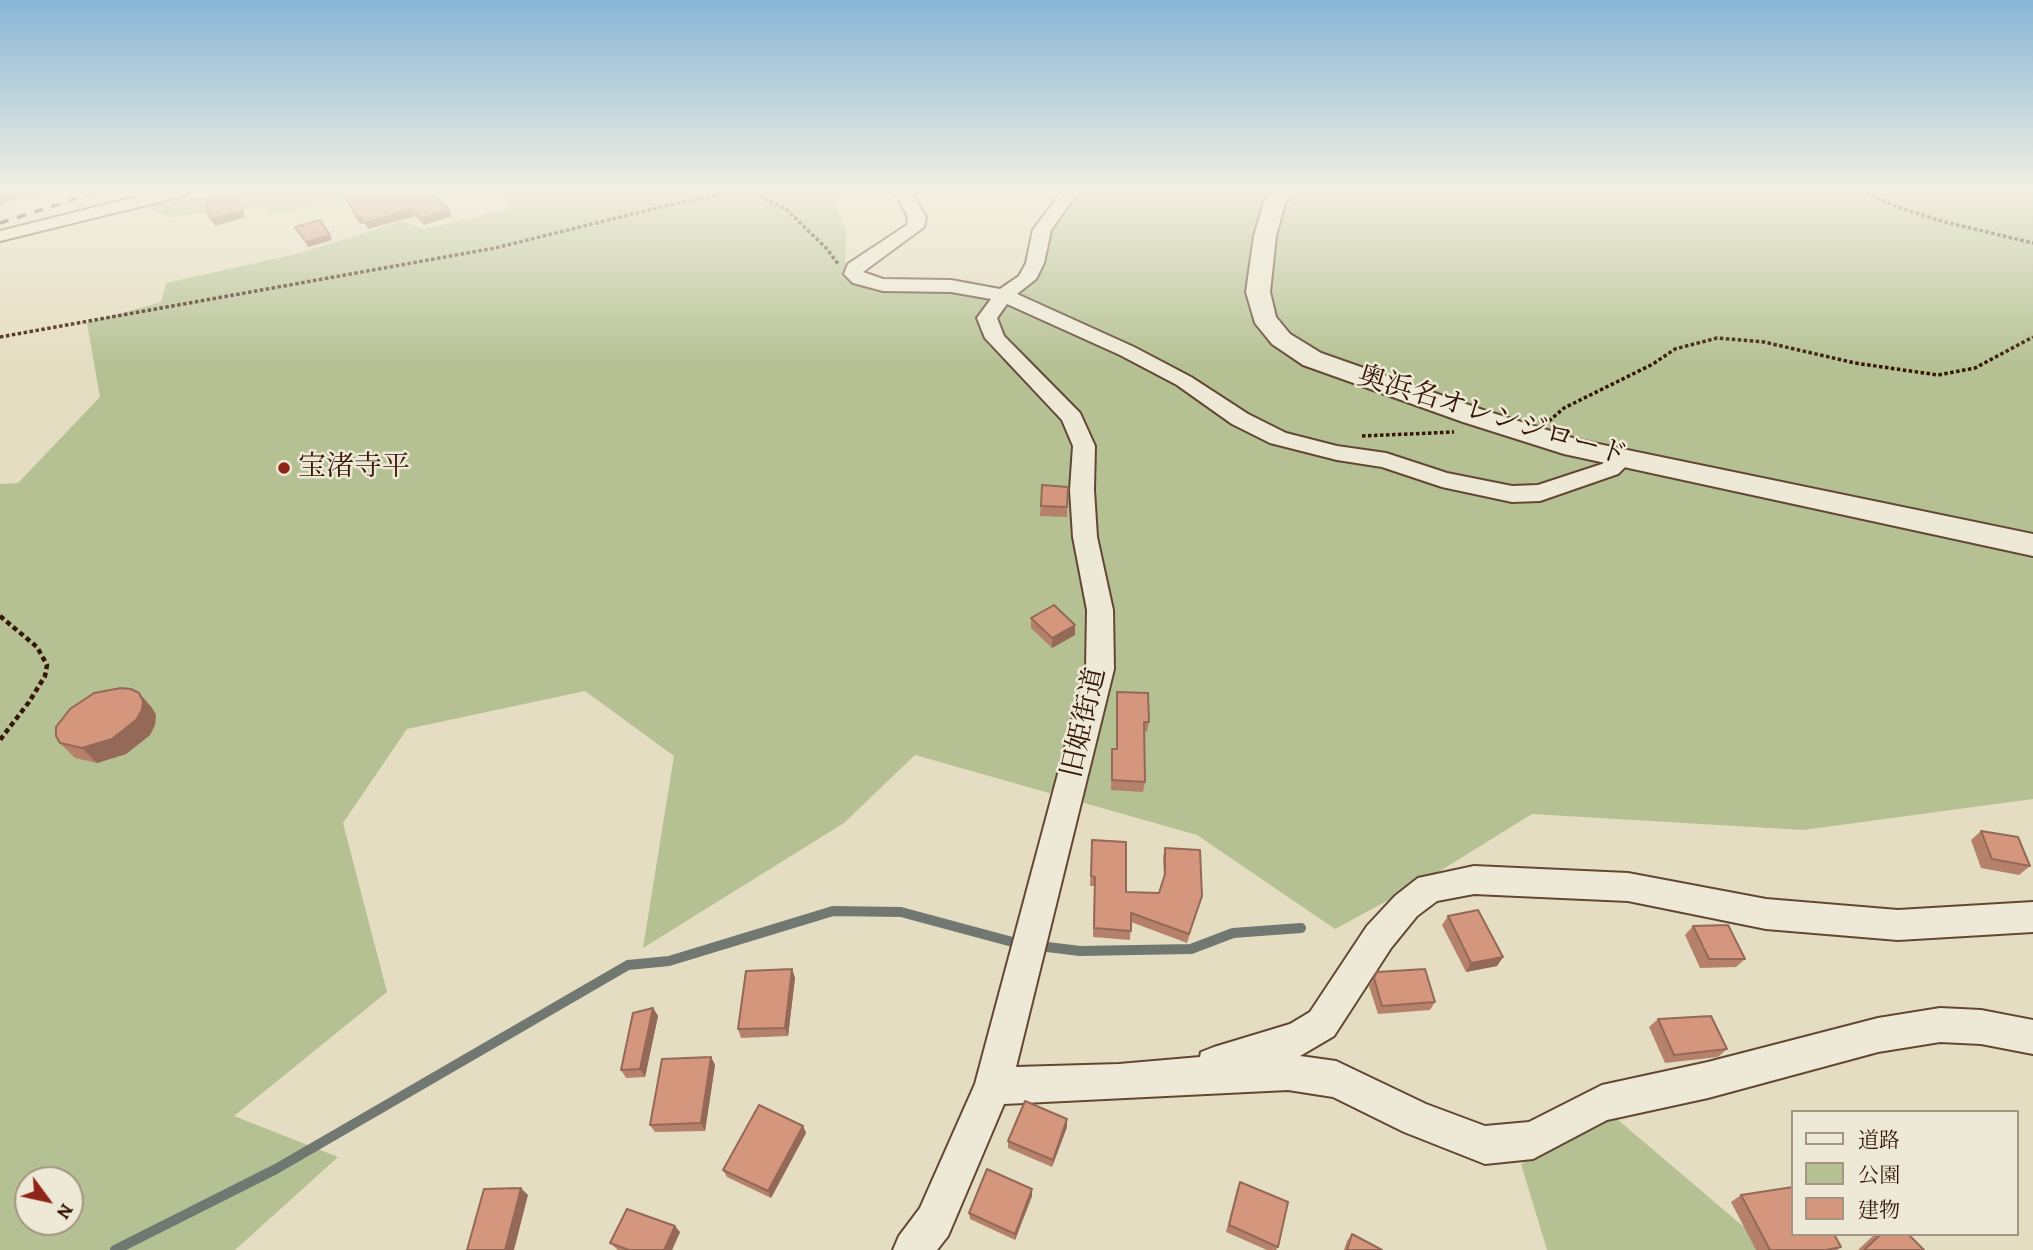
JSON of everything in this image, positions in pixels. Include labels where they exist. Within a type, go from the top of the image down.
[{"type":"street","points":[[882,249],[855,268],[853,274],[868,282],[883,285],[951,286],[1003,295],[1127,351],[1184,381],[1240,419],[1297,445],[1386,460],[1442,480],[1512,494],[1540,494],[1610,469],[1621,460]]},
{"type":"street","name":"旧姫街道","points":[[913,1250],[934,1222],[993,1086],[1100,669],[1100,610],[1085,537],[1082,490],[1084,446],[1072,418],[995,338],[987,318],[1003,295],[1027,279],[1038,249]]},
{"type":"street","name":"奥浜名オレンジロード","points":[[1263,249],[1258,292],[1264,318],[1281,339],[1321,362],[1473,416],[1621,460],[2033,545]]},
{"type":"street","points":[[1183,1075],[1299,1039],[1322,1024],[1379,937],[1406,906],[1429,888],[1474,880],[1628,887],[1766,914],[1898,925],[2033,916]]},
{"type":"street","points":[[993,1086],[1288,1072],[1336,1079],[1417,1119],[1485,1145],[1533,1140],[1602,1103],[1709,1080],[1878,1035],[1940,1025],[1981,1027],[2033,1037]]},
{"type":"path","points":[[0,337],[488,249]]},
{"type":"path","points":[[827,249],[838,264],[853,274]]},
{"type":"path","points":[[1533,435],[1564,408],[1653,364],[1675,349],[1717,338],[1764,342],[1855,363],[1938,375],[1975,368],[2033,337]]},
{"type":"path","points":[[1361,436],[1462,432]]},
{"type":"path","points":[[0,617],[37,647],[47,665],[45,676],[29,702],[0,740]]},
{"type":"green space","points":[[312,249],[846,249],[845,276],[876,284],[1003,295],[1019,285],[1039,249],[2033,249],[2033,799],[1803,830],[1532,814],[1422,882],[1335,929],[1197,835],[915,755],[844,823],[643,948],[674,756],[585,691],[407,729],[343,823],[387,992],[234,1116],[338,1157],[235,1250],[0,1250],[0,484],[18,483],[100,397],[87,323],[161,302],[166,283]]},
{"type":"green space","points":[[1611,1114],[1771,1250],[1547,1250],[1521,1164]]},
{"type":"building","points":[[1042,485],[1068,487],[1067,507],[1041,506]]},
{"type":"building","points":[[1054,605],[1075,625],[1052,638],[1031,618]]},
{"type":"building","points":[[121,688],[139,693],[143,701],[142,710],[136,720],[112,739],[82,748],[60,743],[56,736],[56,727],[70,709],[94,693]]},
{"type":"building","points":[[1117,692],[1148,693],[1149,722],[1144,722],[1145,782],[1112,780],[1112,749],[1117,749]]},
{"type":"building","points":[[1981,831],[2018,837],[2030,866],[1992,859]]},
{"type":"building","points":[[1092,840],[1126,842],[1126,892],[1159,893],[1165,874],[1165,848],[1200,850],[1202,896],[1189,934],[1131,913],[1131,931],[1094,928],[1095,877],[1091,876]]},
{"type":"building","points":[[1478,910],[1503,957],[1471,963],[1448,916]]},
{"type":"building","points":[[1728,925],[1745,959],[1709,959],[1693,926]]},
{"type":"building","points":[[792,969],[785,1028],[738,1029],[746,971]]},
{"type":"building","points":[[1425,969],[1435,1002],[1382,1006],[1374,978],[1377,972]]},
{"type":"building","points":[[653,1008],[640,1069],[621,1070],[633,1013]]},
{"type":"building","points":[[1711,1016],[1727,1049],[1674,1055],[1658,1019]]},
{"type":"building","points":[[711,1057],[701,1123],[650,1125],[662,1059]]},
{"type":"building","points":[[1025,1101],[1067,1119],[1053,1160],[1008,1141]]},
{"type":"building","points":[[759,1105],[803,1126],[768,1191],[723,1170]]},
{"type":"building","points":[[987,1169],[1032,1189],[1015,1234],[969,1213]]},
{"type":"building","points":[[1240,1182],[1288,1202],[1278,1247],[1229,1225]]},
{"type":"building","points":[[1792,1187],[1792,1236],[1835,1236],[1841,1247],[1826,1250],[1770,1250],[1741,1195]]},
{"type":"building","points":[[521,1188],[505,1250],[467,1250],[484,1189]]},
{"type":"building","points":[[627,1209],[675,1226],[664,1250],[629,1250],[610,1243]]},
{"type":"building","points":[[1352,1234],[1382,1250],[1347,1250]]},
{"type":"building","points":[[1879,1236],[1910,1236],[1924,1250],[1864,1250]]},
{"type":"waterway","points":[[115,1250],[276,1169],[628,965],[669,961],[833,911],[901,912],[1020,944]]},
{"type":"waterway","points":[[1039,946],[1080,951],[1191,949],[1233,933],[1301,928]]},
{"type":"place","name":"宝渚寺平","points":[[284,468]]}]
